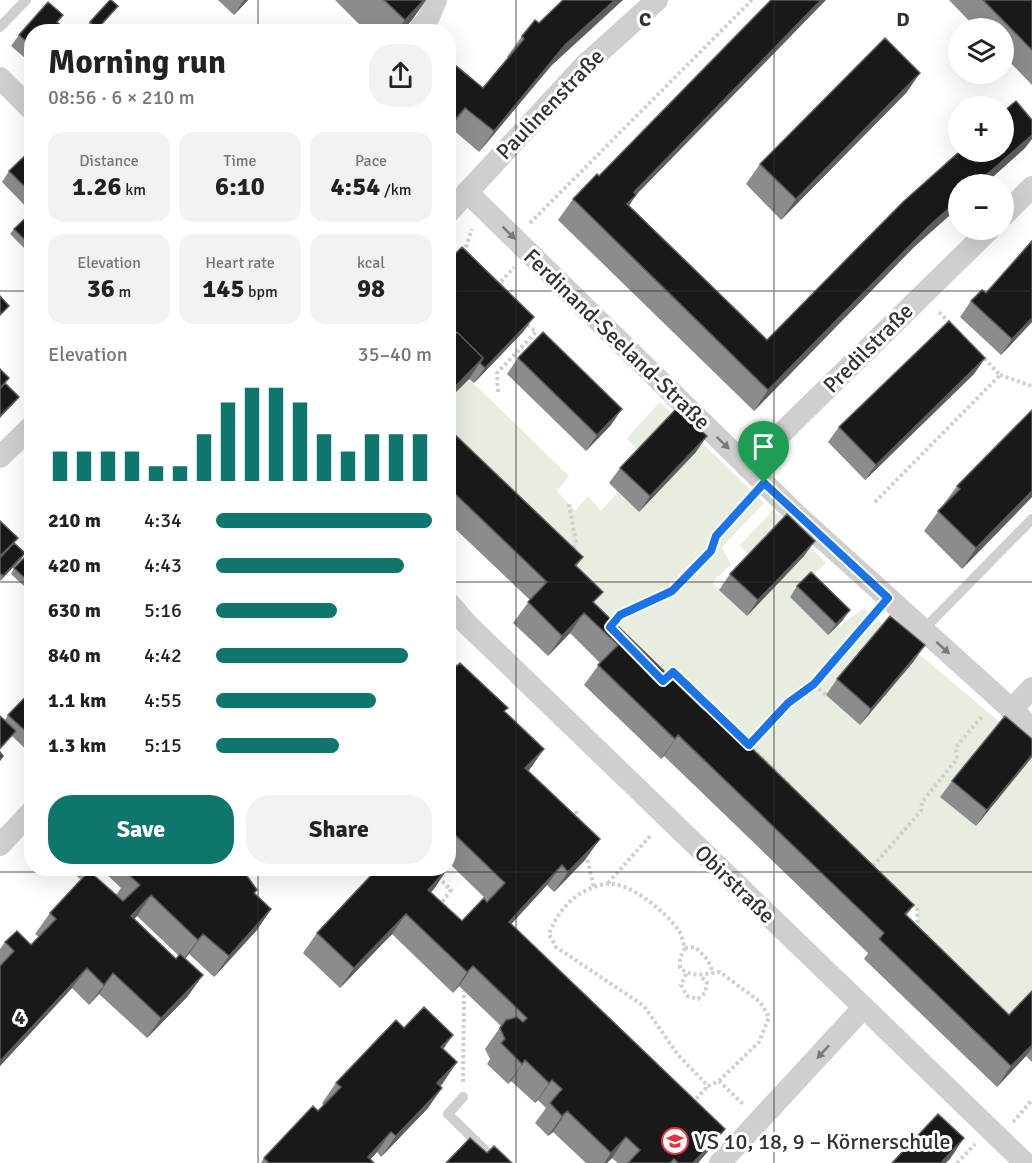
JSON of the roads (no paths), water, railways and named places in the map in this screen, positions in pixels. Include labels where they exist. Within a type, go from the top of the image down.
[{"type":"street","points":[[424,24],[436,0]]},
{"type":"street","name":"Paulinenstraße","points":[[456,209],[474,199],[584,66],[657,0]]},
{"type":"street","points":[[0,78],[24,102]]},
{"type":"street","points":[[1014,205],[1032,187]]},
{"type":"street","name":"Ferdinand-Seeland-Straße","points":[[474,199],[747,467],[1032,728]]},
{"type":"street","name":"Predilstraße","points":[[747,467],[979,240]]},
{"type":"street","points":[[0,457],[24,434]]},
{"type":"street","name":"Obirstraße","points":[[456,611],[862,1009],[1025,1163]]},
{"type":"street","points":[[1004,704],[1032,688]]},
{"type":"street","points":[[0,844],[24,819]]},
{"type":"street","points":[[720,1163],[862,1009]]},
{"type":"lane","points":[[0,27],[26,0]]},
{"type":"lane","points":[[923,630],[1032,519]]},
{"type":"lane","points":[[463,1097],[448,1114],[498,1163]]},
{"type":"place","name":"VS 10, 18, 9 – Körnerschule","points":[[675,1141]]}]
